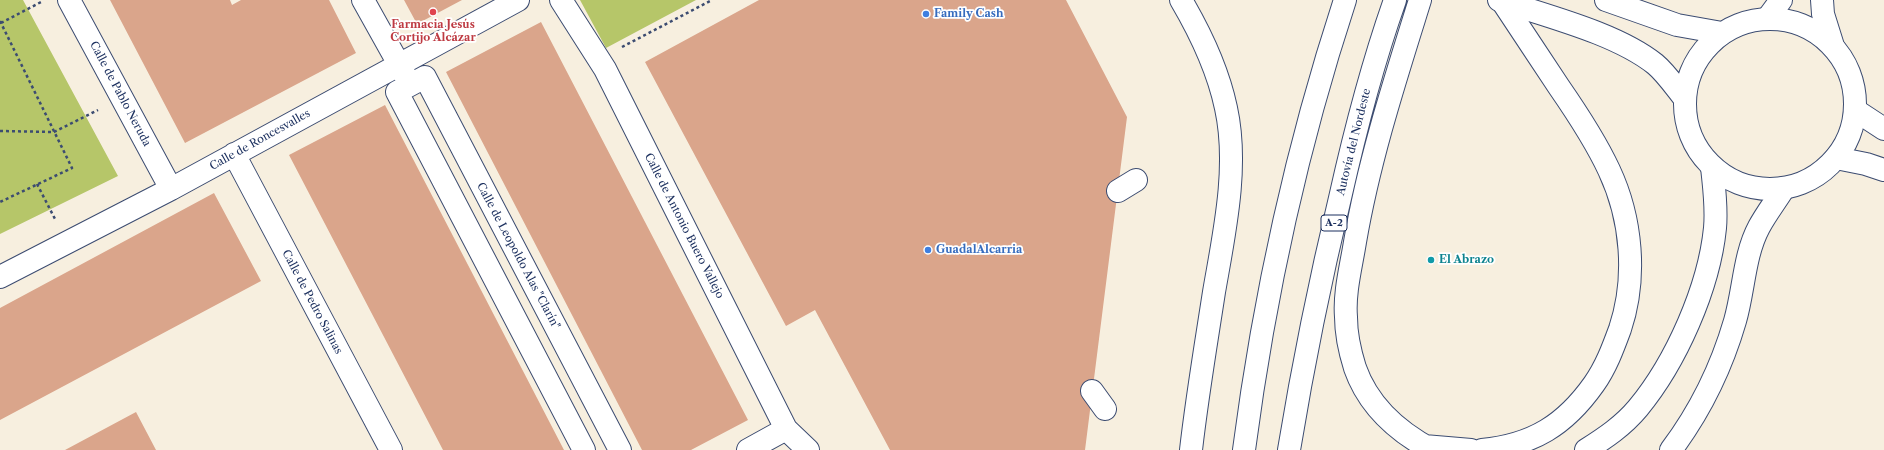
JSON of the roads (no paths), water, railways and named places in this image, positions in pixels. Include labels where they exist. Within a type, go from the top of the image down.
[{"type":"main road","name":"Calle de Pablo Neruda","points":[[69,0],[171,189]]},
{"type":"main road","points":[[362,0],[410,85]]},
{"type":"main road","name":"Calle de Roncesvalles","points":[[0,278],[171,189],[518,0]]},
{"type":"main road","name":"Calle de Antonio Buero Vallejo","points":[[561,0],[599,60],[786,429],[808,450]]},
{"type":"main road","points":[[1181,0],[1201,35],[1215,72],[1226,109],[1230,148],[1229,190],[1225,227],[1199,384],[1191,450]]},
{"type":"main road","points":[[1244,450],[1256,358],[1295,174],[1315,99],[1345,0]]},
{"type":"main road","name":"Autovía del Nordeste","points":[[1289,450],[1326,254],[1354,138],[1382,36],[1395,0]]},
{"type":"main road","points":[[1420,0],[1381,128],[1361,208],[1347,291],[1346,317],[1349,342],[1356,368],[1366,391],[1381,411],[1401,430],[1428,448],[1471,450]]},
{"type":"main road","points":[[1606,0],[1677,25],[1722,33]]},
{"type":"main road","points":[[1766,18],[1780,0]]},
{"type":"main road","points":[[1822,0],[1823,14],[1832,46]]},
{"type":"main road","points":[[1500,1],[1584,28],[1627,46],[1656,64],[1685,99]]},
{"type":"main road","points":[[1482,450],[1502,448],[1527,441],[1549,430],[1569,415],[1601,374],[1613,348],[1624,317],[1629,288],[1630,256],[1626,223],[1619,196],[1609,170],[1582,121],[1500,1]]},
{"type":"main road","points":[[1766,18],[1791,21],[1813,30],[1832,46],[1846,65],[1854,87],[1855,110],[1849,136],[1836,158],[1813,178],[1784,188],[1758,188],[1734,181],[1712,167],[1691,136],[1685,99],[1690,74],[1703,51],[1722,33],[1743,23],[1766,18]]},
{"type":"main road","name":"Calle de Leopoldo Alas \"Clarín\"","points":[[584,450],[397,92],[425,77],[620,450]]},
{"type":"main road","points":[[1855,110],[1884,129]]},
{"type":"main road","name":"Calle de Pedro Salinas","points":[[234,154],[391,450]]},
{"type":"main road","points":[[1836,158],[1866,164],[1884,170]]},
{"type":"main road","points":[[1586,450],[1622,425],[1637,408],[1654,385],[1672,355],[1691,314],[1710,257],[1715,228],[1715,202],[1712,167]]},
{"type":"main road","points":[[1118,191],[1136,180]]},
{"type":"main road","points":[[1671,450],[1690,425],[1711,387],[1735,320],[1747,265],[1759,227],[1784,188]]},
{"type":"main road","points":[[1092,391],[1105,408]]},
{"type":"main road","points":[[748,450],[786,429]]},
{"type":"place","name":"Farmacia Jesús Cortijo Alcázar","points":[[433,12]]},
{"type":"place","name":"Family Cash","points":[[926,14]]},
{"type":"place","name":"GuadalAlcarria","points":[[928,250]]},
{"type":"place","name":"El Abrazo","points":[[1431,260]]}]
